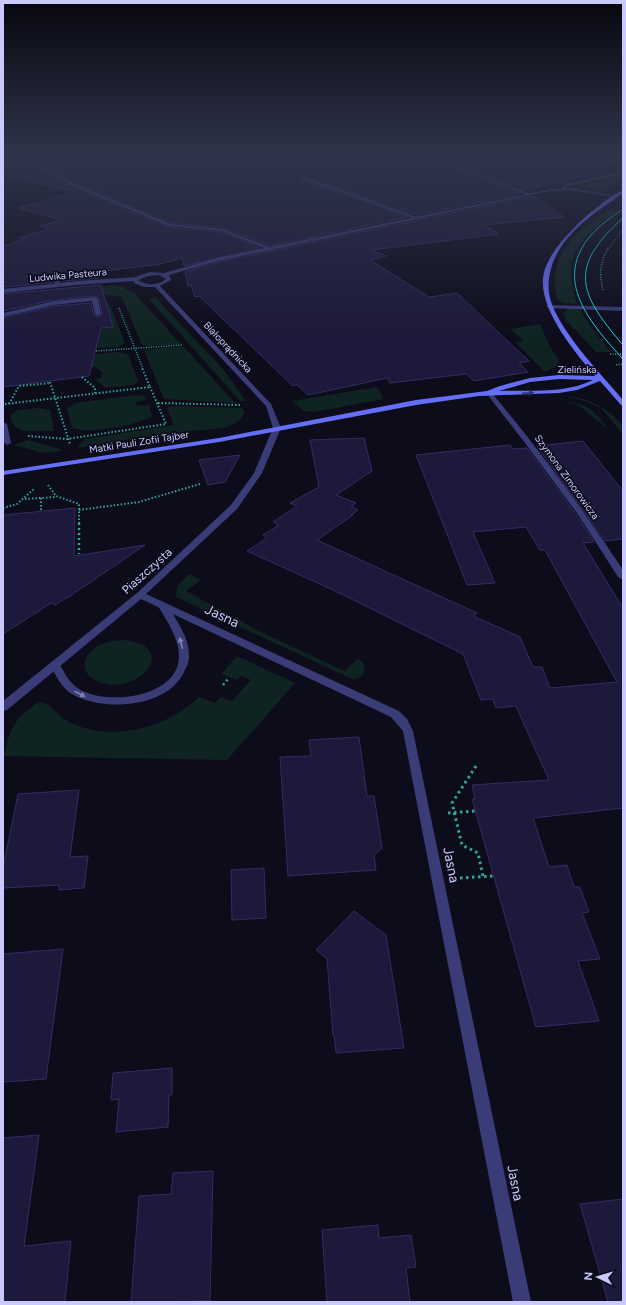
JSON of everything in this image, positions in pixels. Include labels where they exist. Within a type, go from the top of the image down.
[{"type":"street","points":[[143,214],[170,225],[222,230],[269,248]]},
{"type":"street","points":[[406,214],[418,218]]},
{"type":"street","points":[[164,275],[169,277],[169,281],[156,286],[140,285],[135,279],[147,274],[164,275],[199,264],[269,248],[437,214]]},
{"type":"street","points":[[591,214],[566,235],[555,251],[548,263],[545,288],[549,306],[560,328],[623,404]]},
{"type":"street","points":[[56,278],[58,284]]},
{"type":"street","name":"Ludwika Pasteura","points":[[3,291],[58,284],[135,279]]},
{"type":"street","name":"Białoprądnicka","points":[[156,286],[269,405],[277,428]]},
{"type":"street","points":[[3,315],[54,304],[95,299],[98,314]]},
{"type":"street","points":[[549,306],[610,307],[623,309]]},
{"type":"street","name":"Zielińska","points":[[489,393],[506,385],[522,382],[569,377],[601,378]]},
{"type":"street","name":"Zielińska","points":[[277,428],[415,403],[489,393],[516,393],[577,389],[590,386],[601,378]]},
{"type":"street","name":"Szymona Zimorowicza","points":[[489,393],[528,441],[583,515],[623,577]]},
{"type":"street","points":[[3,424],[7,443]]},
{"type":"street","name":"Matki Pauli Zofii Tajber","points":[[3,473],[228,438],[277,428]]},
{"type":"street","name":"Piaszczysta","points":[[3,707],[140,595],[234,507],[258,473],[277,428]]},
{"type":"street","name":"Jasna","points":[[140,595],[395,714],[403,722],[408,731],[522,1302]]},
{"type":"street","points":[[55,665],[66,683],[74,691],[86,698],[104,702],[119,702],[138,699],[158,691],[174,679],[183,665],[184,651],[180,637],[163,606]]},
{"type":"path","points":[[610,307],[602,287],[600,266],[608,246],[623,231]]},
{"type":"path","points":[[5,434],[67,439],[166,424],[119,307]]},
{"type":"path","points":[[96,351],[182,345]]},
{"type":"path","points":[[610,354],[623,354]]},
{"type":"path","points":[[82,377],[95,388],[96,393]]},
{"type":"path","points":[[9,404],[19,386],[51,382],[54,398],[67,439]]},
{"type":"path","points":[[3,405],[150,387]]},
{"type":"path","points":[[158,403],[244,405],[238,402]]},
{"type":"path","points":[[43,483],[47,485],[56,496]]},
{"type":"path","points":[[79,510],[139,502],[200,484]]},
{"type":"path","points":[[3,508],[12,507],[24,500],[37,486]]},
{"type":"path","points":[[24,500],[56,496],[79,504],[79,554]]},
{"type":"path","points":[[41,498],[42,511]]},
{"type":"path","points":[[223,685],[228,679]]},
{"type":"path","points":[[476,766],[452,803],[462,845],[478,853],[483,876]]},
{"type":"path","points":[[444,814],[475,811]]},
{"type":"path","points":[[457,878],[493,876]]},
{"type":"green space","points":[[604,214],[615,214],[592,231],[577,249],[571,272],[577,304],[564,303],[557,299],[555,283],[556,269],[560,257],[575,236]]},
{"type":"green space","points":[[117,285],[133,292],[181,344],[142,345],[122,297],[110,295],[78,298],[76,289]]},
{"type":"green space","points":[[155,297],[223,369],[246,401],[240,401],[149,299]]},
{"type":"green space","points":[[105,301],[109,303],[125,343],[118,347],[95,348],[85,330],[113,327]]},
{"type":"green space","points":[[568,309],[579,309],[611,352],[596,352],[566,320],[563,314]]},
{"type":"green space","points":[[540,324],[550,347],[559,360],[557,366],[545,372],[515,342],[524,341],[510,329]]},
{"type":"green space","points":[[183,346],[235,403],[164,399],[144,350]]},
{"type":"green space","points":[[116,352],[128,354],[138,381],[133,385],[105,388],[95,379],[103,378],[100,375],[104,374],[96,367],[85,368],[96,354]]},
{"type":"green space","points":[[377,387],[384,399],[314,412],[304,411],[292,401]]},
{"type":"green space","points":[[136,395],[145,396],[146,400],[136,402],[137,406],[149,405],[152,416],[145,420],[113,428],[80,430],[72,428],[67,408],[75,403]]},
{"type":"green space","points":[[566,396],[583,399],[605,409],[623,426],[623,434],[601,408],[588,402]]},
{"type":"green space","points":[[562,401],[577,403],[589,408],[608,429],[577,404]]},
{"type":"green space","points":[[173,406],[242,408],[245,413],[238,422],[224,428],[170,433],[77,448],[85,439],[174,425],[167,408]]},
{"type":"green space","points":[[39,408],[50,410],[54,431],[24,431],[14,426],[10,416],[18,410]]},
{"type":"green space","points":[[28,440],[60,449],[60,451],[44,453],[14,445]]},
{"type":"green space","points":[[189,574],[201,580],[186,591],[261,632],[344,671],[358,659],[364,666],[363,675],[354,680],[176,597],[177,586]]},
{"type":"green space","points":[[122,640],[140,644],[150,651],[152,660],[147,669],[138,677],[126,683],[112,685],[91,678],[85,669],[86,659],[89,654],[101,645]]},
{"type":"green space","points":[[237,656],[295,683],[227,760],[4,756],[14,724],[23,714],[38,703],[46,704],[64,719],[81,727],[98,731],[116,732],[135,730],[170,718],[199,697],[215,703],[221,697],[232,701],[251,680],[240,676],[237,680],[221,674]]},
{"type":"building","points":[[40,214],[136,214],[167,227],[221,232],[260,248],[184,266],[182,258],[160,264],[97,272],[99,278],[61,281],[60,277],[55,275],[52,278],[53,282],[3,287],[3,246],[23,240],[19,238],[49,229],[40,226],[61,220]]},
{"type":"building","points":[[150,214],[398,214],[407,217],[270,246],[222,228],[171,223]]},
{"type":"building","points":[[448,214],[559,214],[564,217],[484,225],[499,234],[372,250],[386,256],[370,260],[429,297],[457,293],[529,361],[519,363],[528,372],[474,381],[466,374],[390,383],[387,378],[308,395],[297,385],[293,386],[199,296],[195,297],[191,285],[188,286],[185,272],[218,262]]},
{"type":"building","points":[[101,285],[113,327],[101,328],[89,376],[3,387],[3,318],[54,306],[91,303],[94,315],[99,317],[102,314],[99,299],[95,296],[54,300],[3,311],[3,294]]},
{"type":"building","points":[[364,438],[372,471],[336,495],[356,503],[351,506],[358,510],[317,540],[477,613],[473,616],[520,637],[533,667],[542,667],[550,688],[617,682],[545,550],[540,550],[526,527],[473,532],[495,583],[467,585],[416,455],[510,445],[513,449],[527,448],[578,517],[594,542],[583,543],[623,608],[623,808],[533,818],[549,867],[567,865],[574,887],[580,887],[589,912],[582,913],[600,959],[578,961],[599,1021],[536,1027],[472,799],[475,799],[472,785],[549,780],[516,706],[496,708],[493,699],[481,700],[463,654],[333,590],[247,551],[267,538],[263,535],[279,525],[273,522],[297,506],[290,503],[319,487],[310,440]]},
{"type":"building","points":[[583,441],[623,491],[623,539],[605,541],[537,446]]},
{"type":"building","points":[[240,455],[225,482],[208,485],[199,460]]},
{"type":"building","points":[[75,508],[74,556],[145,545],[67,598],[55,605],[51,603],[3,634],[3,515]]},
{"type":"building","points":[[359,737],[367,796],[374,796],[382,848],[374,855],[376,870],[288,876],[280,757],[311,756],[309,740]]},
{"type":"building","points":[[79,790],[70,857],[88,856],[84,888],[59,890],[59,885],[3,888],[3,868],[18,794]]},
{"type":"building","points":[[264,868],[266,918],[232,920],[231,870]]},
{"type":"building","points":[[354,911],[386,935],[404,1048],[336,1053],[334,1035],[333,1036],[327,959],[316,950]]},
{"type":"building","points":[[63,949],[46,1079],[3,1082],[3,954]]},
{"type":"building","points":[[172,1068],[172,1095],[169,1095],[168,1127],[116,1132],[119,1099],[111,1100],[113,1073]]},
{"type":"building","points":[[39,1135],[24,1246],[71,1241],[65,1302],[3,1302],[3,1138]]},
{"type":"building","points":[[213,1171],[210,1301],[131,1302],[139,1196],[171,1194],[173,1173]]},
{"type":"building","points":[[623,1199],[623,1302],[608,1302],[580,1204]]},
{"type":"building","points":[[378,1225],[379,1238],[411,1235],[416,1267],[406,1268],[410,1302],[327,1302],[322,1230]]},
{"type":"tram line","points":[[616,214],[592,234],[580,251],[575,268],[575,285],[580,301],[588,316],[623,359]]},
{"type":"tram line","points":[[623,218],[605,235],[593,251],[587,266],[586,280],[589,295],[596,310],[623,345]]}]
